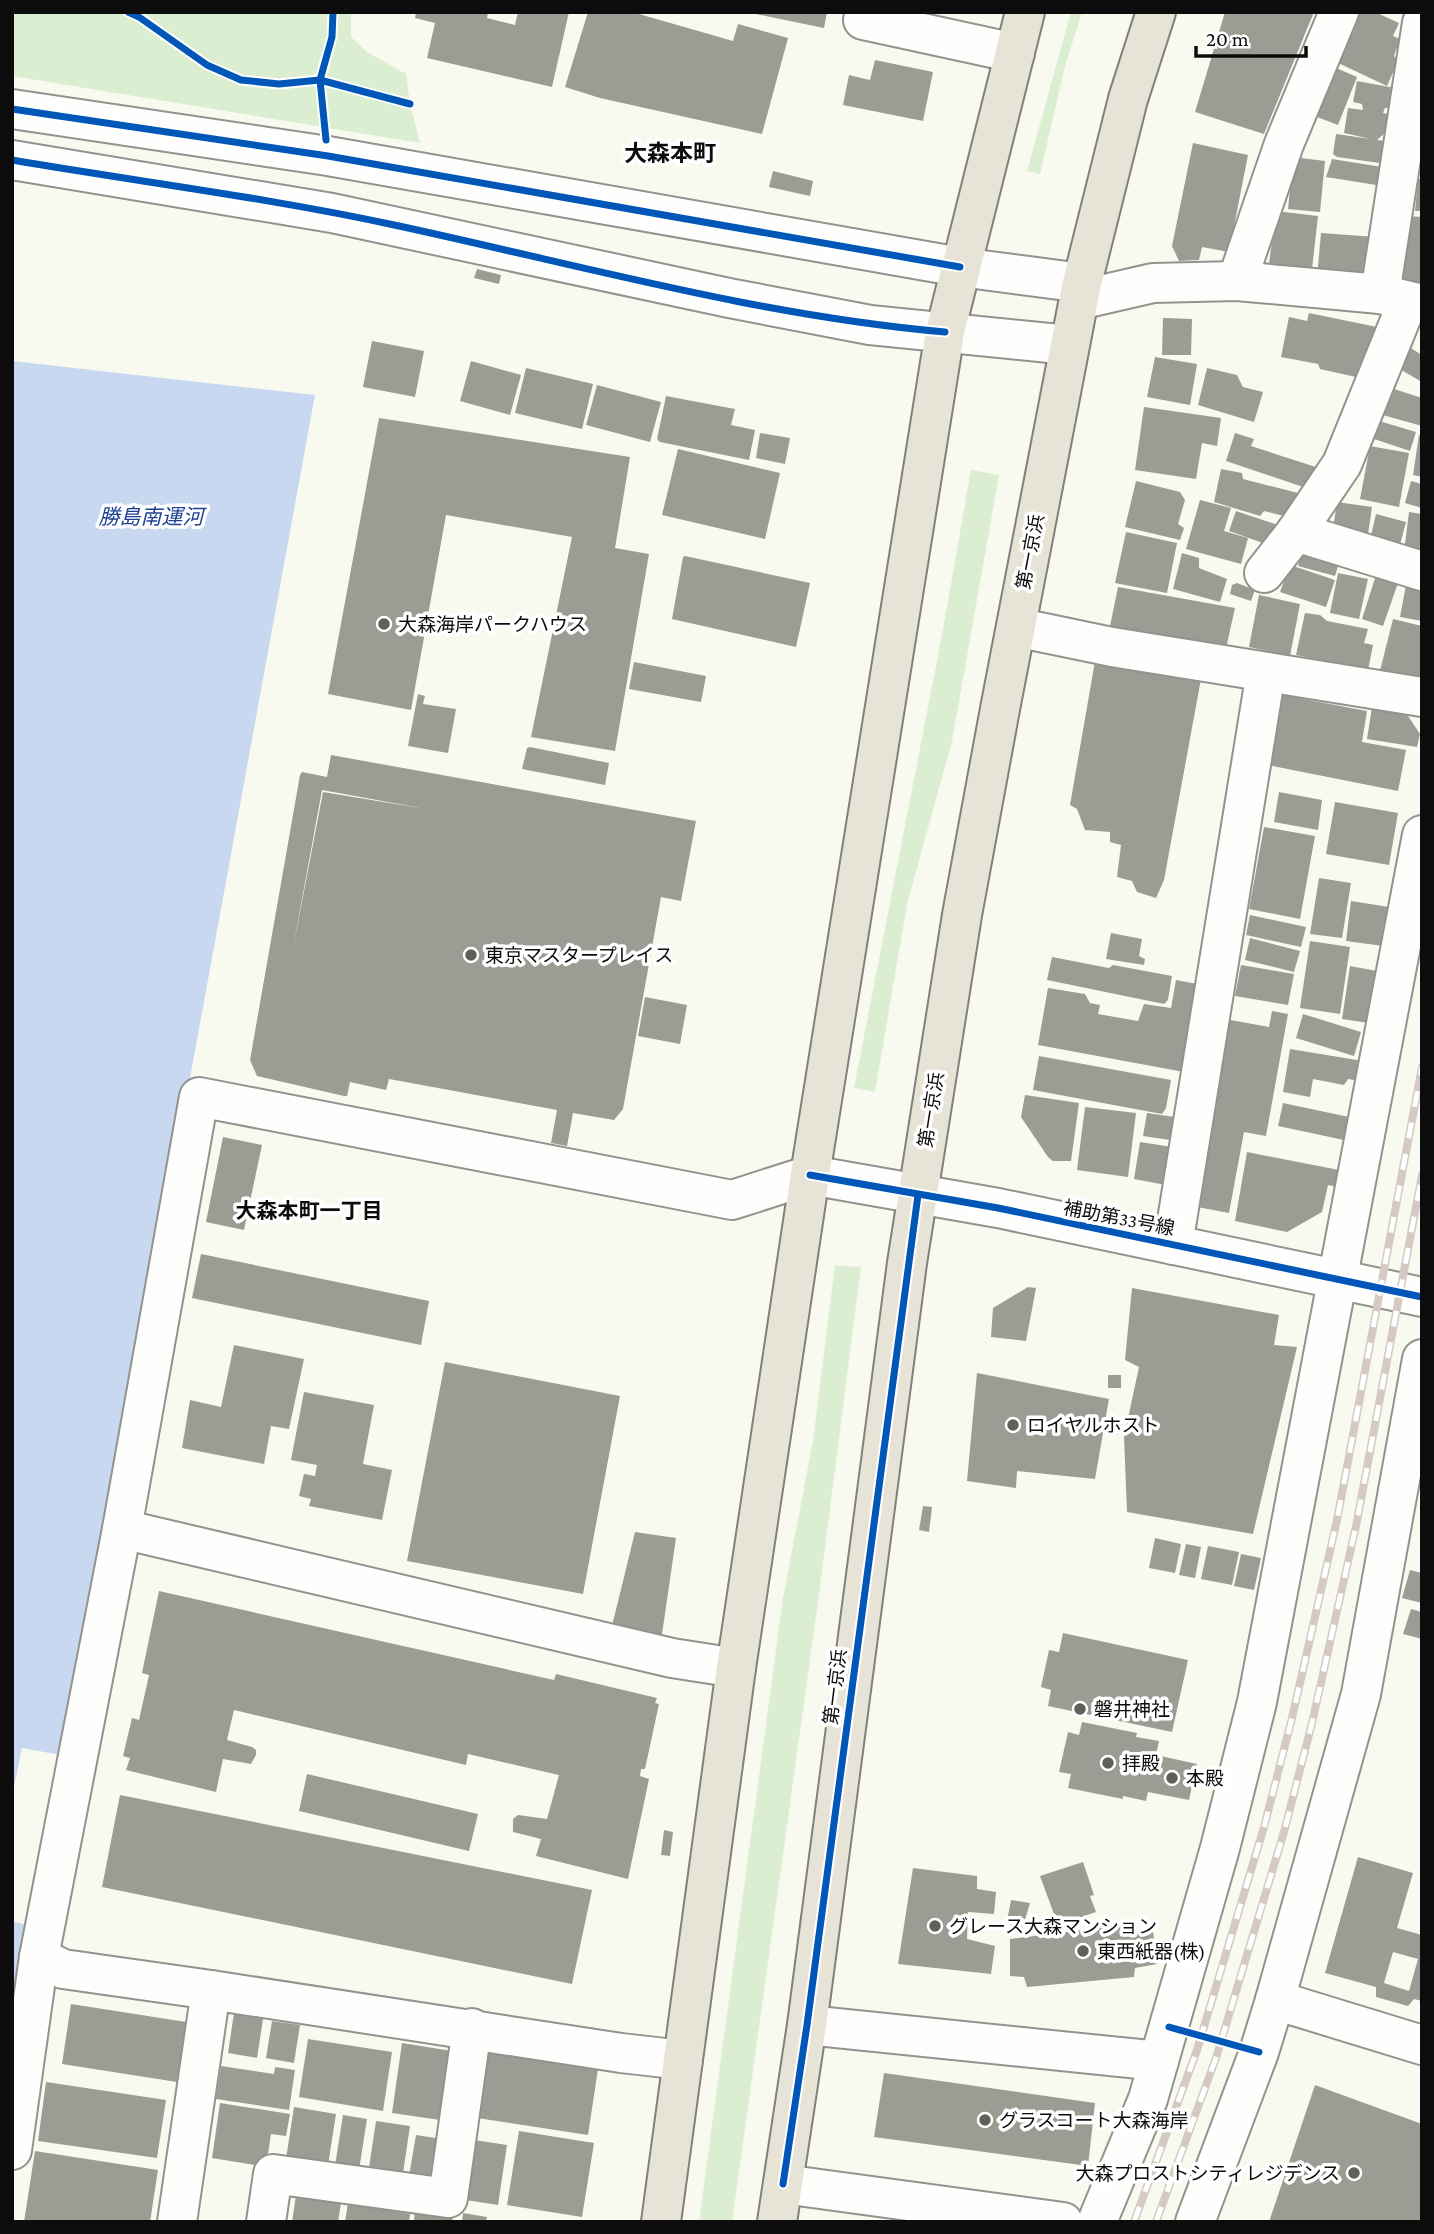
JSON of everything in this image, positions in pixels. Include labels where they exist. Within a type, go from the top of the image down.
[{"type":"highway","points":[[661,2222],[736,1668],[810,1175],[945,332],[1025,12]]},
{"type":"highway","name":"第一京浜","points":[[778,2222],[807,2025],[918,1195],[962,915],[1069,345],[1128,99],[1156,12]]},
{"type":"street","points":[[1237,281],[1284,144],[1339,12]]},
{"type":"street","points":[[863,20],[1015,53]]},
{"type":"street","points":[[1264,573],[1296,532],[1342,464],[1403,300],[1422,23]]},
{"type":"street","points":[[12,109],[328,156],[960,267],[1081,292],[1153,283],[1237,281],[1403,300]]},
{"type":"street","points":[[12,160],[370,220],[704,293],[870,326],[1069,345]]},
{"type":"street","points":[[1296,532],[1422,571]]},
{"type":"street","points":[[1016,628],[1100,645],[1422,697]]},
{"type":"street","points":[[1173,1245],[1266,672]]},
{"type":"street","points":[[1097,2222],[1148,2099],[1220,1848],[1257,1702],[1422,835]]},
{"type":"street","points":[[12,2150],[39,1957],[122,1529],[199,1097],[732,1200],[810,1175]]},
{"type":"street","name":"補助第33号線","points":[[810,1175],[998,1208],[1422,1297]]},
{"type":"street","points":[[1195,2222],[1259,2052],[1361,1694],[1422,1359]]},
{"type":"street","points":[[122,1529],[672,1658],[736,1668]]},
{"type":"street","points":[[39,1957],[63,1969],[683,2060]]},
{"type":"street","points":[[177,2222],[211,1990]]},
{"type":"street","points":[[1275,2000],[1422,2045]]},
{"type":"street","points":[[807,2025],[1159,2062]]},
{"type":"street","points":[[266,2222],[273,2174],[447,2198],[472,2028]]},
{"type":"street","points":[[783,2184],[1063,2222]]},
{"type":"green space","points":[[12,12],[351,12],[351,37],[367,52],[406,74],[420,143],[12,76]]},
{"type":"green space","points":[[1071,12],[1082,12],[1065,66],[1040,174],[1027,171]]},
{"type":"green space","points":[[971,470],[999,475],[952,741],[907,904],[875,1092],[854,1088],[942,635]]},
{"type":"green space","points":[[835,1265],[861,1267],[818,1602],[732,2222],[699,2222],[783,1598],[813,1441]]},
{"type":"water","name":"勝島南運河","points":[[12,361],[315,395],[66,1756],[22,1748],[12,1797]]},
{"type":"water","points":[[12,1921],[31,1926],[12,2061]]},
{"type":"building","points":[[416,12],[488,12],[487,18],[515,25],[518,12],[569,12],[552,87],[427,58],[435,23],[415,18]]},
{"type":"building","points":[[588,12],[632,12],[733,41],[738,24],[788,38],[762,134],[600,98],[565,87]]},
{"type":"building","points":[[746,12],[827,12],[824,28]]},
{"type":"building","points":[[1225,12],[1314,12],[1264,134],[1195,112]]},
{"type":"building","points":[[1357,12],[1375,12],[1399,23],[1393,36],[1400,39],[1394,56],[1398,61],[1387,86],[1334,61]]},
{"type":"building","points":[[875,60],[933,72],[923,121],[843,105],[849,75],[870,80]]},
{"type":"building","points":[[1336,68],[1357,77],[1338,125],[1317,117]]},
{"type":"building","points":[[1357,81],[1395,88],[1392,108],[1385,108],[1383,113],[1388,114],[1385,133],[1377,140],[1386,141],[1383,162],[1380,163],[1337,157],[1333,154],[1336,134],[1371,139],[1344,133],[1348,108],[1363,110],[1362,104],[1353,102]]},
{"type":"building","points":[[1193,143],[1248,155],[1229,252],[1202,247],[1199,260],[1179,261],[1172,246]]},
{"type":"building","points":[[1293,157],[1325,161],[1320,212],[1288,209]]},
{"type":"building","points":[[1332,159],[1382,167],[1376,185],[1326,177]]},
{"type":"building","points":[[773,171],[813,181],[810,196],[769,187]]},
{"type":"building","points":[[1418,179],[1422,179],[1422,211],[1415,211]]},
{"type":"building","points":[[1276,211],[1318,216],[1312,269],[1269,264]]},
{"type":"building","points":[[1407,216],[1422,217],[1422,288],[1399,287]]},
{"type":"building","points":[[1321,233],[1376,237],[1372,285],[1317,278]]},
{"type":"building","points":[[477,269],[501,275],[499,284],[474,278]]},
{"type":"building","points":[[1309,313],[1377,327],[1365,379],[1320,369],[1318,364],[1281,357],[1289,317],[1307,321]]},
{"type":"building","points":[[1163,318],[1192,319],[1191,355],[1162,355]]},
{"type":"building","points":[[372,341],[424,351],[415,397],[363,387]]},
{"type":"building","points":[[1409,347],[1422,355],[1422,382],[1396,367]]},
{"type":"building","points":[[1155,357],[1197,364],[1190,405],[1147,397]]},
{"type":"building","points":[[471,361],[521,375],[510,415],[460,401]]},
{"type":"building","points":[[526,368],[593,384],[582,429],[515,413]]},
{"type":"building","points":[[1207,368],[1237,375],[1243,387],[1263,392],[1254,422],[1198,405]]},
{"type":"building","points":[[597,385],[661,402],[650,442],[586,425]]},
{"type":"building","points":[[1388,387],[1422,398],[1422,426],[1379,414]]},
{"type":"building","points":[[666,396],[735,409],[731,425],[755,430],[749,460],[660,442],[657,439]]},
{"type":"building","points":[[1144,407],[1221,418],[1217,446],[1202,443],[1196,479],[1135,470]]},
{"type":"building","name":"大森海岸パークハウス","points":[[379,418],[630,457],[615,548],[649,554],[615,751],[531,737],[572,537],[446,515],[411,710],[328,694]]},
{"type":"building","points":[[1379,421],[1416,432],[1410,451],[1374,439]]},
{"type":"building","points":[[760,433],[790,438],[785,464],[756,458]]},
{"type":"building","points":[[1235,433],[1254,439],[1251,446],[1319,468],[1312,490],[1226,461]]},
{"type":"building","points":[[1419,435],[1422,436],[1422,477],[1413,475]]},
{"type":"building","points":[[1370,446],[1409,453],[1399,507],[1360,499]]},
{"type":"building","points":[[678,449],[780,473],[765,539],[662,515]]},
{"type":"building","points":[[1221,469],[1242,473],[1243,479],[1298,493],[1292,518],[1264,511],[1260,516],[1214,502]]},
{"type":"building","points":[[1136,481],[1180,492],[1185,500],[1178,524],[1184,528],[1180,540],[1125,527]]},
{"type":"building","points":[[1411,481],[1422,484],[1422,508],[1405,503]]},
{"type":"building","points":[[1200,500],[1231,508],[1224,531],[1248,538],[1241,564],[1186,549]]},
{"type":"building","points":[[1337,502],[1372,507],[1367,541],[1332,536]]},
{"type":"building","points":[[1236,511],[1284,527],[1277,548],[1229,531]]},
{"type":"building","points":[[1409,512],[1422,514],[1422,554],[1404,552]]},
{"type":"building","points":[[1376,514],[1406,522],[1398,552],[1369,544]]},
{"type":"building","points":[[1126,532],[1177,543],[1167,593],[1115,583]]},
{"type":"building","points":[[1303,548],[1340,559],[1335,576],[1298,566]]},
{"type":"building","points":[[1182,553],[1199,558],[1199,568],[1227,579],[1220,602],[1173,589]]},
{"type":"building","points":[[685,556],[810,583],[796,647],[672,619]]},
{"type":"building","points":[[1290,565],[1335,580],[1326,607],[1280,592]]},
{"type":"building","points":[[1338,573],[1368,579],[1359,619],[1330,613]]},
{"type":"building","points":[[1376,575],[1398,583],[1383,626],[1362,619]]},
{"type":"building","points":[[1237,583],[1255,590],[1251,601],[1230,594],[1232,585]]},
{"type":"building","points":[[1406,585],[1422,588],[1422,621],[1400,617]]},
{"type":"building","points":[[1118,587],[1235,608],[1225,653],[1109,631]]},
{"type":"building","points":[[1259,595],[1300,604],[1290,656],[1249,647]]},
{"type":"building","points":[[1305,613],[1320,615],[1327,621],[1368,629],[1364,643],[1373,645],[1368,670],[1296,655]]},
{"type":"building","points":[[1393,619],[1422,626],[1422,681],[1380,671]]},
{"type":"building","points":[[1095,661],[1201,679],[1164,880],[1156,898],[1137,892],[1132,881],[1117,877],[1121,845],[1110,842],[1110,832],[1085,830],[1077,809],[1070,805]]},
{"type":"building","points":[[634,662],[706,676],[701,702],[629,689]]},
{"type":"building","points":[[418,694],[425,696],[423,704],[456,709],[448,753],[408,746]]},
{"type":"building","points":[[1277,694],[1367,711],[1362,742],[1406,750],[1398,791],[1263,764]]},
{"type":"building","points":[[1372,707],[1406,713],[1420,734],[1417,747],[1367,739]]},
{"type":"building","points":[[527,748],[609,763],[605,785],[522,769]]},
{"type":"building","name":"東京マスタープレイス","points":[[331,755],[696,821],[681,901],[661,897],[623,1109],[614,1120],[573,1113],[567,1146],[551,1143],[557,1110],[389,1079],[386,1090],[350,1082],[347,1096],[344,1096],[257,1076],[250,1060],[300,775],[302,772],[327,777]],"holes":[[[322,790],[426,809],[323,792],[292,954]]]},
{"type":"building","points":[[1279,792],[1322,800],[1318,830],[1274,822]]},
{"type":"building","points":[[1335,802],[1398,813],[1389,865],[1326,854]]},
{"type":"building","points":[[1264,827],[1315,836],[1300,919],[1249,909]]},
{"type":"building","points":[[1319,878],[1351,883],[1342,938],[1310,934]]},
{"type":"building","points":[[1351,901],[1389,907],[1383,946],[1346,941]]},
{"type":"building","points":[[1250,915],[1306,927],[1301,947],[1246,935]]},
{"type":"building","points":[[1111,933],[1142,939],[1139,956],[1145,959],[1144,965],[1106,959]]},
{"type":"building","points":[[1250,938],[1300,951],[1294,972],[1245,960]]},
{"type":"building","points":[[1310,941],[1350,947],[1340,1014],[1300,1008]]},
{"type":"building","points":[[1052,957],[1172,976],[1168,1000],[1164,1004],[1047,980]]},
{"type":"building","points":[[1241,965],[1294,974],[1288,1005],[1235,996]]},
{"type":"building","points":[[1350,966],[1377,971],[1369,1023],[1342,1019]]},
{"type":"building","points":[[1176,980],[1203,985],[1184,1072],[1038,1045],[1048,988],[1085,994],[1090,1003],[1100,1005],[1098,1014],[1138,1021],[1144,1004],[1171,1008]]},
{"type":"building","points":[[645,997],[687,1005],[680,1044],[638,1036]]},
{"type":"building","points":[[1272,1011],[1288,1014],[1266,1136],[1244,1132],[1229,1213],[1192,1206],[1225,1019],[1269,1027]]},
{"type":"building","points":[[1303,1014],[1361,1032],[1354,1056],[1296,1038]]},
{"type":"building","points":[[1290,1049],[1363,1061],[1360,1081],[1348,1079],[1344,1085],[1313,1079],[1310,1097],[1283,1092]]},
{"type":"building","points":[[1039,1056],[1171,1080],[1166,1108],[1162,1114],[1033,1090]]},
{"type":"building","points":[[1025,1095],[1079,1103],[1071,1161],[1053,1161],[1048,1157],[1021,1117]]},
{"type":"building","points":[[1283,1103],[1349,1117],[1344,1140],[1278,1126]]},
{"type":"building","points":[[1085,1107],[1136,1113],[1128,1177],[1077,1170]]},
{"type":"building","points":[[1147,1113],[1181,1118],[1177,1141],[1143,1136]]},
{"type":"building","points":[[223,1137],[262,1145],[244,1230],[206,1222]]},
{"type":"building","points":[[1140,1142],[1172,1147],[1166,1185],[1134,1179]]},
{"type":"building","points":[[1247,1152],[1339,1170],[1337,1187],[1328,1185],[1322,1212],[1287,1232],[1235,1221]]},
{"type":"building","points":[[201,1254],[429,1301],[421,1345],[192,1298]]},
{"type":"building","points":[[1028,1287],[1036,1288],[1026,1341],[991,1337],[993,1308]]},
{"type":"building","points":[[1132,1288],[1279,1315],[1274,1345],[1297,1347],[1253,1534],[1127,1512],[1124,1437],[1139,1367],[1125,1360]]},
{"type":"building","points":[[234,1345],[304,1359],[289,1429],[271,1426],[264,1464],[182,1448],[190,1400],[221,1407]]},
{"type":"building","points":[[445,1362],[620,1396],[583,1594],[407,1561]]},
{"type":"building","points":[[977,1373],[1109,1399],[1095,1479],[1017,1471],[1016,1488],[967,1481]]},
{"type":"building","points":[[1108,1375],[1121,1375],[1121,1388],[1108,1388]]},
{"type":"building","points":[[304,1392],[374,1405],[363,1464],[392,1470],[382,1520],[309,1506],[311,1499],[299,1496],[304,1474],[315,1476],[317,1465],[291,1460]]},
{"type":"building","points":[[923,1506],[932,1507],[929,1532],[919,1530]]},
{"type":"building","points":[[635,1532],[676,1538],[661,1641],[611,1630]]},
{"type":"building","points":[[1155,1538],[1181,1544],[1175,1573],[1149,1568]]},
{"type":"building","points":[[1186,1544],[1201,1547],[1195,1578],[1179,1575]]},
{"type":"building","points":[[1208,1546],[1239,1552],[1232,1585],[1201,1579]]},
{"type":"building","points":[[1241,1554],[1261,1558],[1254,1590],[1234,1586]]},
{"type":"building","points":[[1410,1570],[1422,1573],[1422,1603],[1402,1598]]},
{"type":"building","points":[[159,1591],[554,1680],[556,1674],[657,1698],[655,1703],[659,1704],[645,1769],[641,1769],[640,1776],[649,1779],[628,1879],[536,1856],[541,1839],[513,1832],[513,1819],[518,1815],[547,1819],[559,1775],[468,1754],[466,1765],[234,1710],[227,1740],[252,1747],[256,1750],[256,1755],[251,1764],[223,1759],[216,1792],[126,1770],[130,1758],[123,1756],[132,1718],[139,1720],[149,1675],[142,1673]]},
{"type":"building","points":[[1411,1609],[1422,1612],[1422,1639],[1403,1634]]},
{"type":"building","points":[[1063,1633],[1188,1660],[1172,1732],[1048,1706],[1051,1690],[1041,1687],[1049,1650],[1059,1652]]},
{"type":"building","name":"拝殿","points":[[1082,1722],[1137,1733],[1136,1737],[1159,1741],[1156,1755],[1197,1764],[1189,1800],[1148,1792],[1146,1801],[1123,1796],[1123,1799],[1068,1788],[1071,1774],[1059,1772],[1068,1732],[1079,1735]]},
{"type":"building","points":[[307,1774],[478,1814],[469,1851],[299,1811]]},
{"type":"building","points":[[120,1795],[592,1890],[572,1984],[102,1887]]},
{"type":"building","points":[[664,1830],[673,1832],[670,1856],[661,1855]]},
{"type":"building","points":[[1358,1857],[1413,1873],[1397,1928],[1422,1935],[1422,2001],[1414,1999],[1408,2006],[1376,1997],[1376,1987],[1325,1973]],"holes":[[[1393,1952],[1418,1959],[1409,1991],[1384,1983]]]},
{"type":"building","points":[[1083,1862],[1094,1895],[1090,1896],[1096,1912],[1058,1925],[1040,1876]]},
{"type":"building","name":"グレース大森マンション","points":[[913,1868],[977,1876],[977,1889],[996,1892],[994,1914],[968,1912],[967,1939],[995,1946],[991,1974],[898,1964]]},
{"type":"building","points":[[1011,1900],[1030,1903],[1021,1933],[1009,1931],[1011,1921],[1007,1921]]},
{"type":"building","name":"東西紙器(株)","points":[[1122,1925],[1123,1933],[1153,1931],[1157,1964],[1135,1968],[1134,1977],[1027,1987],[1024,1977],[1010,1976],[1010,1939]]},
{"type":"building","points":[[71,2004],[186,2022],[177,2082],[62,2064]]},
{"type":"building","points":[[234,2013],[263,2019],[257,2058],[228,2053]]},
{"type":"building","points":[[272,2021],[300,2025],[294,2063],[266,2058]]},
{"type":"building","points":[[308,2039],[392,2052],[383,2111],[299,2097]]},
{"type":"building","points":[[402,2043],[458,2052],[447,2121],[392,2113]]},
{"type":"building","points":[[487,2052],[598,2069],[588,2135],[477,2118]]},
{"type":"building","points":[[221,2066],[274,2074],[275,2067],[295,2070],[289,2110],[216,2099]]},
{"type":"building","name":"グラスコート大森海岸","points":[[884,2073],[1095,2103],[1088,2166],[874,2137]]},
{"type":"building","points":[[46,2082],[166,2100],[157,2158],[38,2141]]},
{"type":"building","name":"大森プロストシティレジデンス","points":[[1315,2085],[1422,2124],[1422,2222],[1269,2222]]},
{"type":"building","points":[[220,2103],[290,2114],[286,2136],[271,2134],[266,2167],[212,2158]]},
{"type":"building","points":[[294,2107],[336,2114],[328,2165],[286,2159]]},
{"type":"building","points":[[343,2115],[367,2119],[359,2170],[335,2166]]},
{"type":"building","points":[[376,2121],[410,2126],[402,2180],[368,2174]]},
{"type":"building","points":[[519,2131],[594,2143],[582,2217],[507,2205]]},
{"type":"building","points":[[416,2135],[442,2139],[435,2186],[408,2182]]},
{"type":"building","points":[[468,2139],[507,2145],[498,2205],[459,2199]]},
{"type":"building","points":[[35,2151],[158,2170],[150,2222],[24,2222]]},
{"type":"building","points":[[296,2195],[341,2203],[338,2222],[292,2222]]},
{"type":"building","points":[[348,2203],[410,2214],[409,2222],[345,2222]]},
{"type":"building","points":[[415,2210],[453,2216],[452,2222],[414,2222]]},
{"type":"building","points":[[463,2213],[487,2217],[486,2222],[462,2222]]},
{"type":"railway","points":[[1134,2222],[1197,2050],[1264,1827],[1292,1718],[1337,1520],[1422,1067]]},
{"type":"railway","points":[[1156,2222],[1216,2058],[1284,1832],[1312,1723],[1356,1526],[1422,1175]]},
{"type":"cycle path","points":[[128,12],[207,65],[241,80],[279,84],[320,80],[410,104]]},
{"type":"cycle path","points":[[326,140],[320,80],[332,37],[333,12]]},
{"type":"cycle path","points":[[12,109],[328,156],[960,267]]},
{"type":"cycle path","points":[[12,160],[351,216],[739,302],[945,332]]},
{"type":"cycle path","points":[[810,1175],[998,1208],[1422,1297]]},
{"type":"cycle path","points":[[783,2184],[807,2025],[918,1195]]},
{"type":"cycle path","points":[[1169,2027],[1259,2052]]},
{"type":"place","name":"大森海岸パークハウス","points":[[384,624]]},
{"type":"place","name":"東京マスタープレイス","points":[[471,955]]},
{"type":"place","name":"ロイヤルホスト","points":[[1013,1425]]},
{"type":"place","name":"磐井神社","points":[[1080,1709]]},
{"type":"place","name":"拝殿","points":[[1108,1763]]},
{"type":"place","name":"本殿","points":[[1172,1778]]},
{"type":"place","name":"グレース大森マンション","points":[[935,1926]]},
{"type":"place","name":"東西紙器(株)","points":[[1083,1951]]},
{"type":"place","name":"グラスコート大森海岸","points":[[985,2120]]},
{"type":"place","name":"大森プロストシティレジデンス","points":[[1354,2173]]},
{"type":"district","name":"大森本町","points":[[670,153]]},
{"type":"district","name":"大森本町一丁目","points":[[309,1211]]}]
